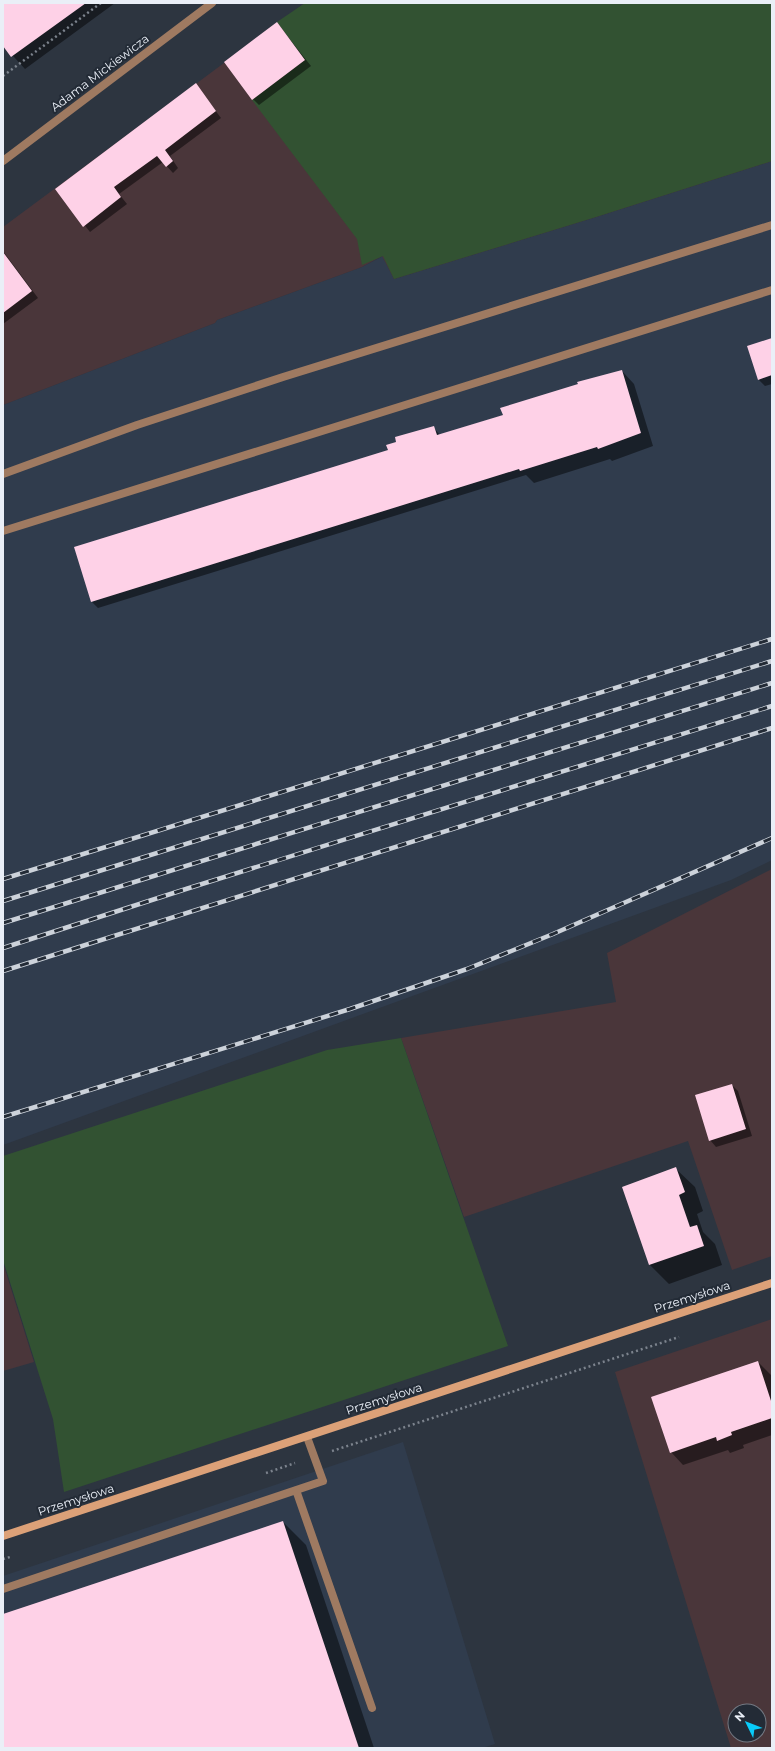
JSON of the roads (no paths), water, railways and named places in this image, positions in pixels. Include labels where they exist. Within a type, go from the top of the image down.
[{"type":"street","name":"Adama Mickiewicza","points":[[3,161],[212,3]]},
{"type":"street","points":[[3,474],[136,425],[283,376],[772,225]]},
{"type":"street","points":[[3,531],[772,290]]},
{"type":"street","name":"Przemysłowa","points":[[3,1536],[772,1283]]},
{"type":"street","points":[[3,1589],[323,1481],[307,1437]]},
{"type":"street","points":[[296,1490],[372,1708]]},
{"type":"railway","points":[[3,879],[772,639]]},
{"type":"railway","points":[[3,901],[772,661]]},
{"type":"railway","points":[[3,923],[772,683]]},
{"type":"railway","points":[[3,948],[186,889],[772,706]]},
{"type":"railway","points":[[3,971],[772,728]]},
{"type":"railway","points":[[3,1117],[350,1009],[467,969],[553,934],[772,838]]}]
